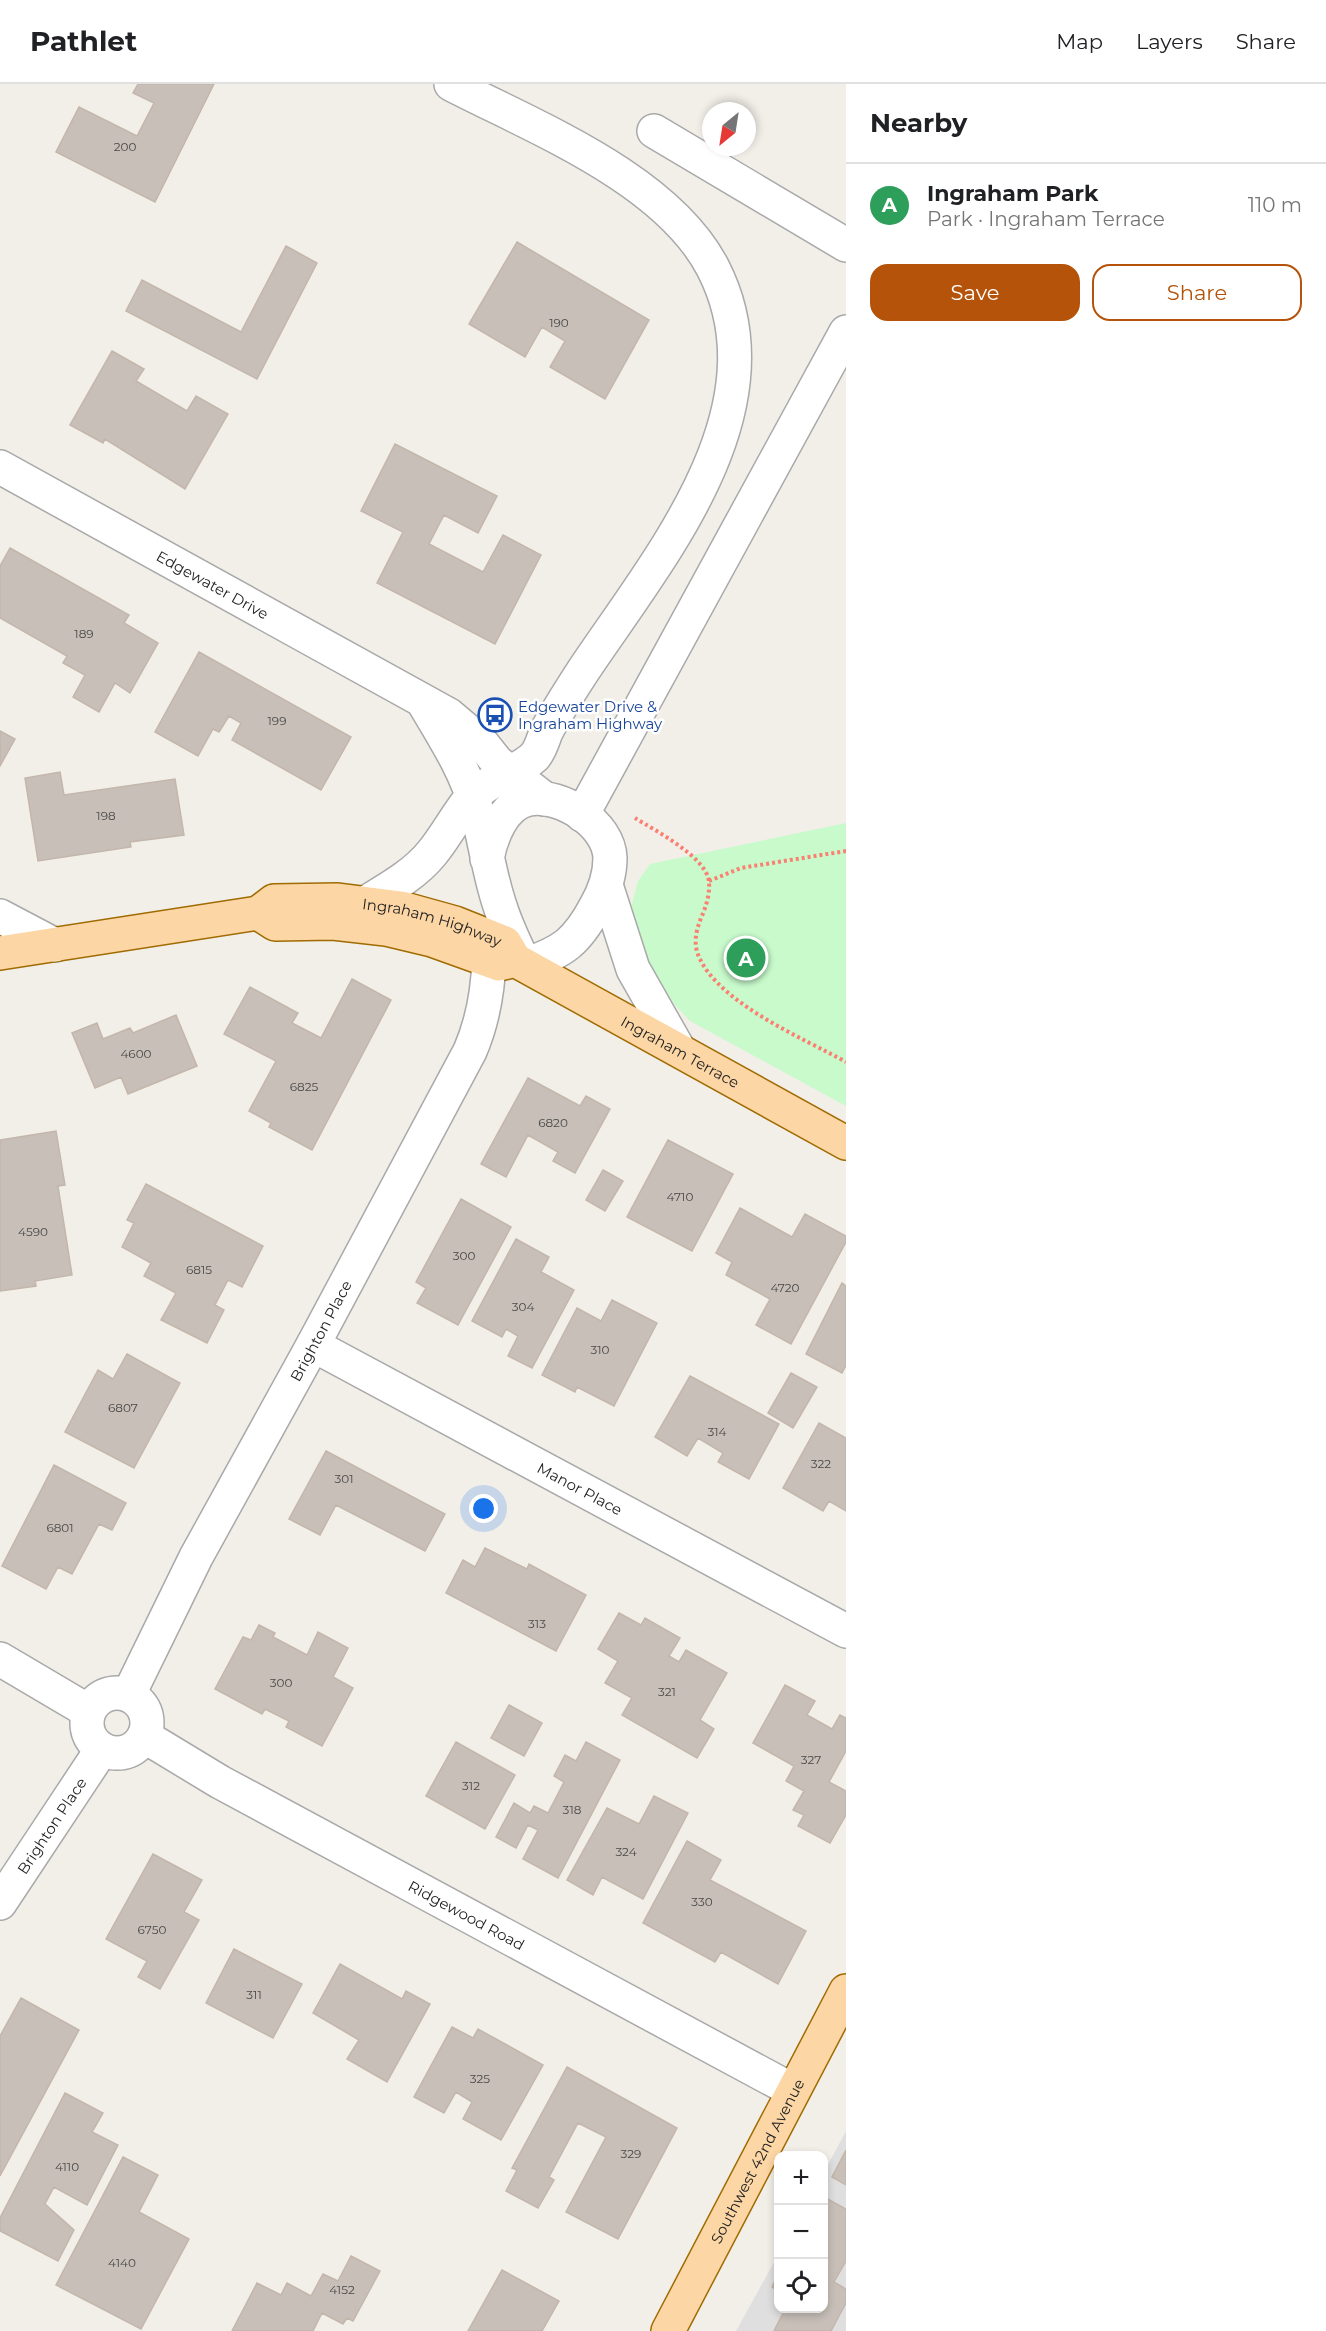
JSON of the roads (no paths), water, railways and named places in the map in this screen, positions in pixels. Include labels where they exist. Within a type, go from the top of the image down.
[{"type":"main road","name":"Ingraham Highway","points":[[0,953],[258,914],[274,901],[367,902],[429,915],[475,930],[505,943],[510,961]]},
{"type":"main road","name":"Ingraham Highway","points":[[258,914],[274,924],[333,924],[386,929],[510,961]]},
{"type":"main road","name":"Ingraham Terrace","points":[[510,961],[679,1050],[846,1143]]},
{"type":"main road","name":"Southwest 42nd Avenue","points":[[668,2331],[792,2090],[846,1991]]},
{"type":"street","points":[[367,902],[417,869],[437,847],[472,796],[523,764],[685,517],[706,478],[721,438],[728,406],[734,356],[732,334],[722,290],[712,268],[689,233],[661,206],[607,167],[451,84]]},
{"type":"street","points":[[654,130],[846,245]]},
{"type":"street","points":[[582,814],[846,332]]},
{"type":"street","name":"Edgewater Drive","points":[[0,467],[424,704],[448,715],[523,764],[544,800]]},
{"type":"street","points":[[424,704],[445,740],[472,796],[487,859],[500,906],[510,961],[556,954],[567,946],[592,913],[606,885],[610,858],[608,849],[593,824],[582,814],[563,804],[529,799],[509,812],[494,834],[487,859]]},
{"type":"street","points":[[606,885],[633,969],[679,1050]]},
{"type":"street","points":[[0,916],[55,945]]},
{"type":"street","name":"Brighton Place","points":[[129,1694],[196,1557],[314,1345],[470,1051],[477,1035],[487,996],[510,961]]},
{"type":"street","name":"Manor Place","points":[[314,1345],[846,1631]]},
{"type":"street","points":[[0,1659],[88,1711]]},
{"type":"street","points":[[109,1692],[129,1694],[138,1700],[147,1718],[144,1736],[137,1746],[128,1751],[118,1754],[102,1749],[87,1732],[88,1711],[93,1703],[109,1692]]},
{"type":"street","name":"Ridgewood Road","points":[[144,1736],[220,1782],[792,2090]]},
{"type":"street","name":"Brighton Place","points":[[0,1903],[102,1749]]},
{"type":"place","name":"Edgewater Drive & Ingraham Highway","points":[[495,715]]},
{"type":"place","name":"Ingraham Park","points":[[746,958]]}]
